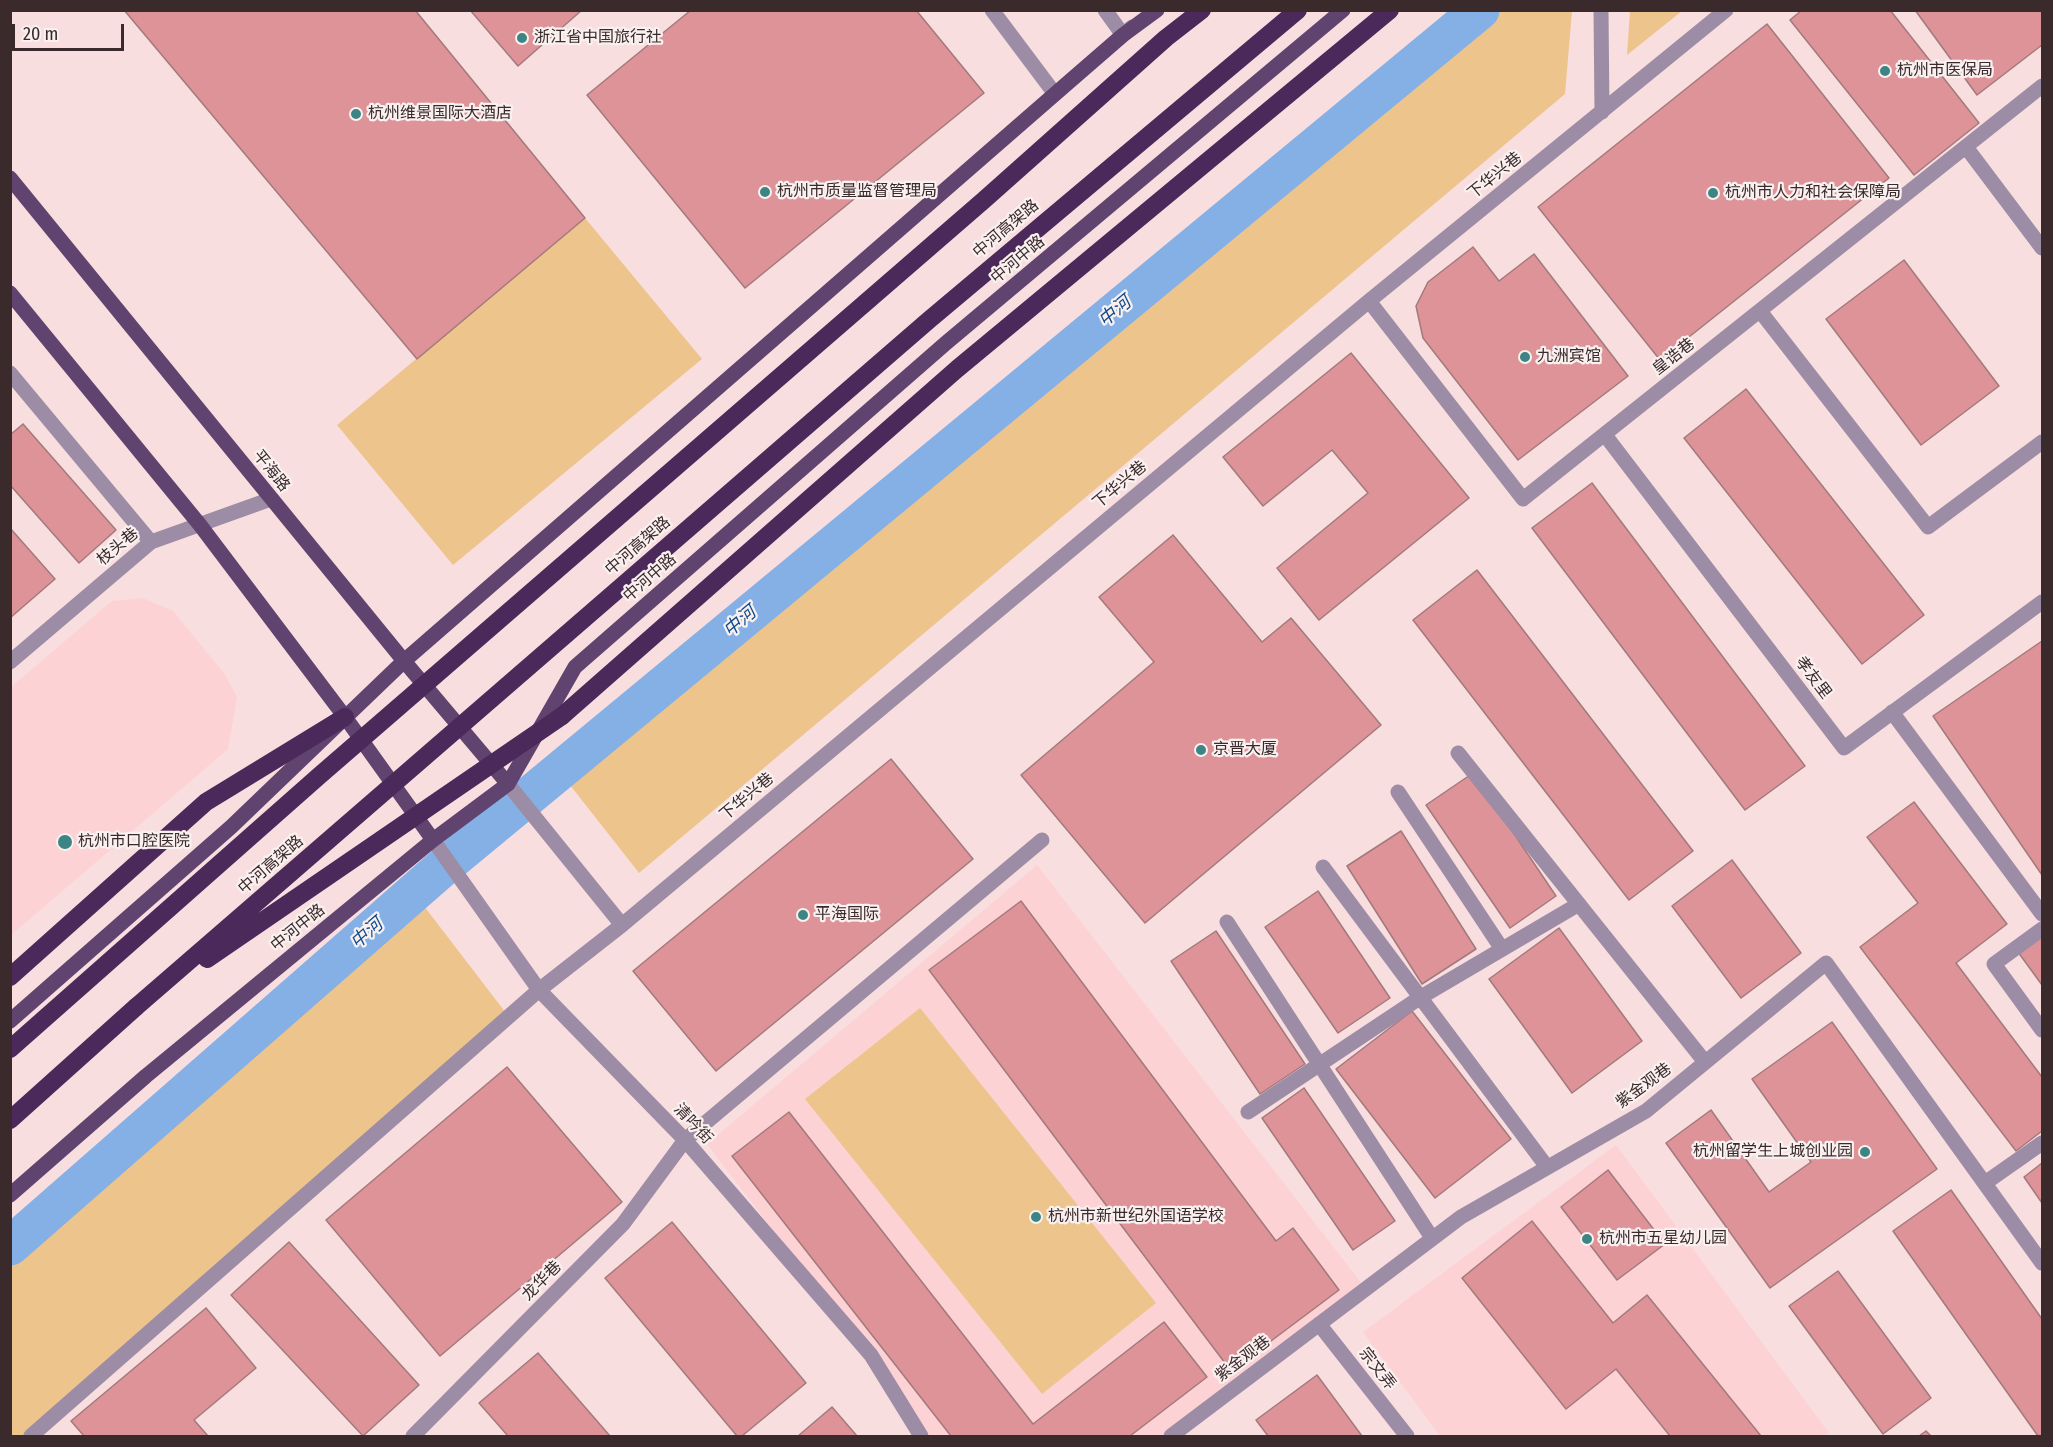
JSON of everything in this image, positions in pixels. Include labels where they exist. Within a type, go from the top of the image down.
[{"type":"highway","points":[[10,1049],[318,776],[975,208],[1166,38],[1202,10]]},
{"type":"highway","name":"中河高架路","points":[[10,1120],[136,1007],[929,320],[1298,10]]},
{"type":"highway","points":[[136,1007],[562,716],[957,369],[1376,24],[1390,10]]},
{"type":"highway","points":[[10,977],[206,802],[345,717]]},
{"type":"main road","points":[[10,1021],[231,827],[404,661],[1123,35],[1157,10]]},
{"type":"main road","name":"中河中路","points":[[10,1195],[146,1076],[433,840],[508,784],[575,667],[946,343],[1343,10]]},
{"type":"main road","name":"平海路","points":[[10,178],[404,661],[508,784]]},
{"type":"main road","points":[[10,293],[200,525],[345,717],[433,840]]},
{"type":"street","points":[[992,10],[1055,94]]},
{"type":"street","points":[[1105,10],[1123,35],[1152,10]]},
{"type":"street","points":[[1601,10],[1602,112]]},
{"type":"street","name":"下华兴巷","points":[[38,1434],[539,990],[622,925],[1369,301],[1726,10]]},
{"type":"street","name":"皇诰巷","points":[[1369,301],[1523,499],[2043,86]]},
{"type":"street","points":[[1966,147],[2043,248]]},
{"type":"street","points":[[1760,311],[1928,527],[2043,442]]},
{"type":"street","points":[[10,373],[151,542]]},
{"type":"street","name":"孝友里","points":[[1605,435],[1844,748],[2043,602]]},
{"type":"street","name":"枝头巷","points":[[10,662],[151,542],[271,499]]},
{"type":"street","points":[[1892,712],[2043,914]]},
{"type":"street","points":[[1458,753],[1705,1062]]},
{"type":"street","points":[[508,784],[622,925]]},
{"type":"street","points":[[1398,792],[1502,949]]},
{"type":"street","name":"清吟街","points":[[433,840],[539,990],[685,1140],[871,1355],[921,1437]]},
{"type":"street","name":"龙华巷","points":[[413,1437],[623,1224],[685,1140],[1042,840]]},
{"type":"street","points":[[1323,867],[1547,1167]]},
{"type":"street","points":[[1248,1112],[1420,997],[1579,904]]},
{"type":"street","points":[[1227,922],[1432,1238]]},
{"type":"street","points":[[2043,929],[1994,964],[2043,1030]]},
{"type":"street","name":"紫金观巷","points":[[1171,1437],[1461,1217],[1646,1111],[1826,963],[2043,1263]]},
{"type":"street","points":[[1985,1183],[2043,1143]]},
{"type":"street","name":"宗文弄","points":[[1318,1324],[1407,1437]]},
{"type":"shaded area","points":[[1630,10],[1682,11],[1627,55]]},
{"type":"shaded area","points":[[1464,11],[1572,11],[1565,94],[639,873],[559,771]]},
{"type":"shaded area","points":[[585,218],[702,359],[453,565],[337,425]]},
{"type":"shaded area","name":"杭州市口腔医院","points":[[143,598],[173,611],[224,673],[237,697],[228,749],[11,935],[11,687],[112,601]]},
{"type":"shaded area","name":"杭州市新世纪外国语学校","points":[[1037,865],[1366,1289],[1171,1436],[930,1436],[707,1144]]},
{"type":"shaded area","points":[[414,893],[509,1017],[27,1436],[11,1436],[10,1243]]},
{"type":"shaded area","points":[[920,1008],[1156,1303],[1042,1394],[805,1099]]},
{"type":"shaded area","name":"杭州市五星幼儿园","points":[[1616,1145],[1829,1433],[1824,1436],[1440,1436],[1363,1332]]},
{"type":"building","name":"杭州维景国际大酒店","points":[[124,10],[415,10],[585,218],[417,359]]},
{"type":"building","name":"浙江省中国旅行社","points":[[470,10],[582,10],[518,66]]},
{"type":"building","name":"杭州市质量监督管理局","points":[[691,10],[916,10],[984,93],[745,288],[587,95]]},
{"type":"building","name":"杭州市医保局","points":[[1802,10],[1890,10],[1979,123],[1914,175],[1790,20]]},
{"type":"building","points":[[1915,10],[2042,10],[2042,45],[1977,95]]},
{"type":"building","name":"杭州市人力和社会保障局","points":[[1767,24],[1889,178],[1660,360],[1538,207]]},
{"type":"building","name":"九洲宾馆","points":[[1473,247],[1499,281],[1534,254],[1628,376],[1518,460],[1423,338],[1416,306],[1428,282]]},
{"type":"building","points":[[1904,260],[1999,386],[1921,445],[1826,319]]},
{"type":"building","points":[[1351,353],[1469,498],[1319,620],[1277,568],[1368,493],[1332,450],[1263,506],[1223,457]]},
{"type":"building","points":[[1746,389],[1924,615],[1862,664],[1684,438]]},
{"type":"building","points":[[23,424],[116,530],[79,563],[10,485],[10,435]]},
{"type":"building","points":[[1592,483],[1805,766],[1745,810],[1532,528]]},
{"type":"building","points":[[10,528],[55,579],[10,618]]},
{"type":"building","name":"京晋大厦","points":[[1173,535],[1262,642],[1291,618],[1381,725],[1145,923],[1021,775],[1154,662],[1099,597]]},
{"type":"building","points":[[1477,570],[1693,851],[1629,900],[1413,620]]},
{"type":"building","points":[[2042,641],[2042,875],[1933,716]]},
{"type":"building","name":"平海国际","points":[[891,759],[973,859],[716,1071],[633,971]]},
{"type":"building","points":[[1473,773],[1556,896],[1510,928],[1426,805]]},
{"type":"building","points":[[1914,802],[2007,924],[1956,963],[2042,1077],[2042,1131],[2016,1151],[1860,947],[1918,903],[1867,837]]},
{"type":"building","points":[[1401,831],[1476,949],[1422,984],[1347,866]]},
{"type":"building","points":[[1732,860],[1801,953],[1741,998],[1672,906]]},
{"type":"building","points":[[1318,891],[1390,998],[1338,1033],[1265,927]]},
{"type":"building","points":[[1021,901],[1276,1241],[1293,1228],[1339,1290],[1231,1371],[929,970]]},
{"type":"building","points":[[1559,928],[1642,1041],[1572,1093],[1489,979]]},
{"type":"building","points":[[1216,931],[1305,1064],[1260,1094],[1171,961]]},
{"type":"building","points":[[2042,935],[2042,985],[2018,952]]},
{"type":"building","points":[[1412,1011],[1511,1139],[1435,1198],[1336,1069]]},
{"type":"building","name":"杭州留学生上城创业园","points":[[1832,1022],[1937,1169],[1770,1288],[1666,1143],[1711,1110],[1769,1192],[1811,1162],[1752,1079]]},
{"type":"building","points":[[507,1067],[622,1202],[440,1356],[326,1220]]},
{"type":"building","points":[[1304,1088],[1395,1221],[1353,1250],[1262,1118]]},
{"type":"building","points":[[789,1112],[1033,1424],[1164,1322],[1207,1377],[1130,1436],[951,1436],[732,1156]]},
{"type":"building","points":[[2042,1163],[2042,1203],[2024,1177]]},
{"type":"building","points":[[1608,1170],[1665,1244],[1617,1280],[1561,1207]]},
{"type":"building","points":[[1951,1190],[2042,1319],[2042,1436],[2038,1436],[1893,1231]]},
{"type":"building","points":[[1532,1221],[1613,1323],[1647,1295],[1761,1436],[1670,1436],[1616,1369],[1566,1409],[1462,1278]]},
{"type":"building","points":[[672,1222],[806,1383],[742,1436],[737,1436],[605,1278]]},
{"type":"building","points":[[289,1242],[419,1385],[363,1436],[231,1295]]},
{"type":"building","points":[[1838,1271],[1931,1398],[1883,1434],[1789,1306]]},
{"type":"building","points":[[206,1308],[256,1368],[194,1420],[208,1436],[84,1436],[71,1421]]},
{"type":"building","points":[[538,1353],[610,1436],[508,1436],[479,1403]]},
{"type":"building","points":[[1317,1375],[1362,1436],[1268,1436],[1256,1420]]},
{"type":"building","points":[[832,1407],[857,1436],[798,1436]]},
{"type":"building","points":[[1926,1431],[1931,1436],[1919,1436]]},
{"type":"waterway","name":"中河","points":[[10,1246],[442,868],[1480,10]]},
{"type":"place","name":"浙江省中国旅行社","points":[[522,38]]},
{"type":"place","name":"杭州市医保局","points":[[1885,71]]},
{"type":"place","name":"杭州维景国际大酒店","points":[[356,114]]},
{"type":"place","name":"杭州市质量监督管理局","points":[[765,192]]},
{"type":"place","name":"杭州市人力和社会保障局","points":[[1713,193]]},
{"type":"place","name":"九洲宾馆","points":[[1525,357]]},
{"type":"place","name":"京晋大厦","points":[[1201,750]]},
{"type":"place","name":"杭州市口腔医院","points":[[65,842]]},
{"type":"place","name":"平海国际","points":[[803,915]]},
{"type":"place","name":"杭州留学生上城创业园","points":[[1865,1152]]},
{"type":"place","name":"杭州市新世纪外国语学校","points":[[1036,1217]]},
{"type":"place","name":"杭州市五星幼儿园","points":[[1587,1239]]}]
